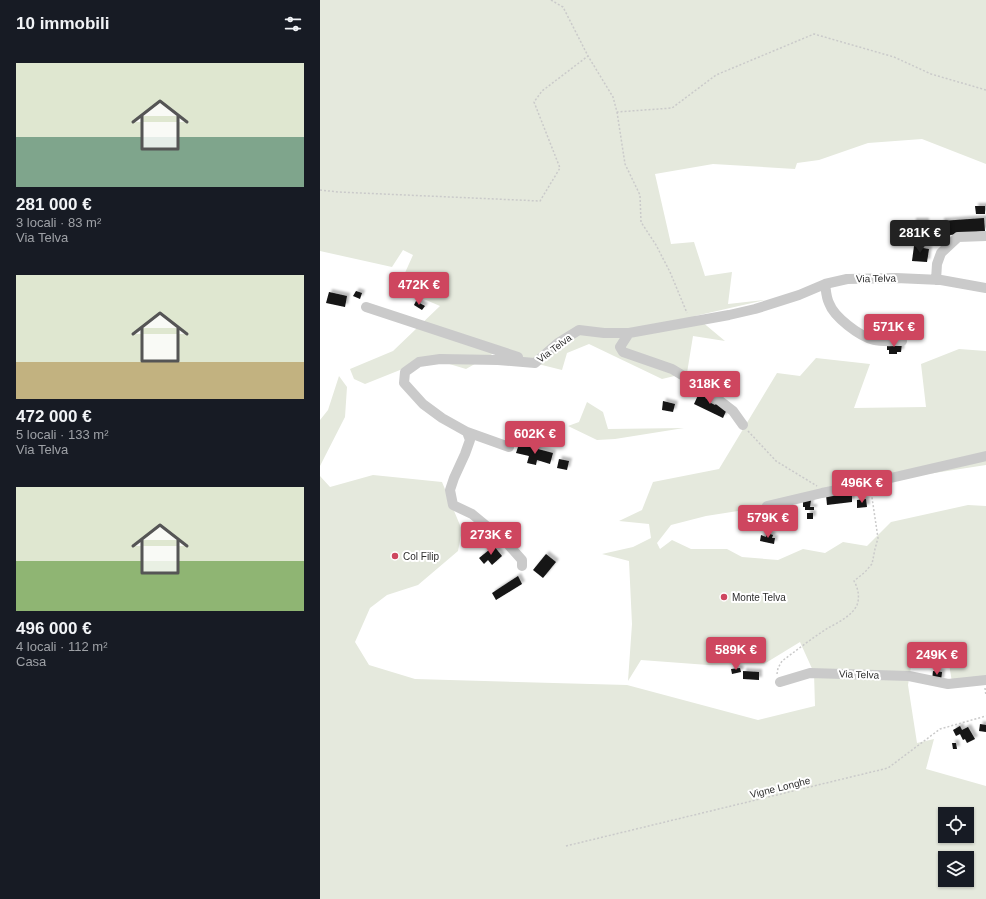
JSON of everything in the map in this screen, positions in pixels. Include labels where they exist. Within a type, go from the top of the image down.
[{"type":"street","points":[[936,280],[937,264],[941,253],[958,237],[986,236]]},
{"type":"street","name":"Via Telva","points":[[509,447],[467,432],[442,418],[423,404],[404,382],[405,372],[419,362],[440,359],[498,360],[535,363],[558,343],[579,330],[604,333],[629,333],[729,315],[755,309],[799,295],[825,284],[847,279],[896,278],[936,280],[986,288]]},
{"type":"street","points":[[825,284],[829,303],[835,314],[847,326],[874,340],[902,341]]},
{"type":"street","points":[[366,307],[535,363]]},
{"type":"street","points":[[629,333],[620,347],[623,352],[672,369],[702,387],[733,411],[743,425]]},
{"type":"street","points":[[467,432],[470,440],[450,490],[453,505],[472,514],[506,542],[522,560],[522,566]]},
{"type":"street","points":[[767,506],[986,456]]},
{"type":"street","name":"Via Telva","points":[[780,682],[810,673],[909,676],[948,684],[986,680]]},
{"type":"path","points":[[551,0],[563,8],[588,56],[613,97],[617,112],[625,164],[640,195],[641,222],[667,265],[691,322]]},
{"type":"path","points":[[617,112],[672,108],[716,75],[814,34],[894,57],[931,74],[986,90]]},
{"type":"path","points":[[320,190],[540,201],[560,168],[534,102],[542,91],[588,56]]},
{"type":"path","points":[[743,425],[776,461],[821,488],[822,493]]},
{"type":"path","points":[[780,682],[777,680],[778,668],[782,661],[828,628],[843,620],[856,605],[858,595],[857,586],[854,581],[872,564],[874,549],[878,538],[870,482]]},
{"type":"path","name":"Vigne Longhe","points":[[566,846],[888,768],[940,728],[986,716]]},
{"type":"shaded area","points":[[320,0],[986,0],[986,164],[922,139],[868,143],[819,160],[797,163],[795,169],[713,164],[655,174],[671,244],[694,242],[705,276],[732,272],[728,304],[765,300],[695,316],[725,341],[693,336],[687,373],[662,379],[589,344],[567,353],[562,370],[494,353],[466,369],[446,363],[435,356],[365,384],[354,379],[350,369],[393,351],[440,306],[412,294],[404,275],[413,255],[403,250],[392,267],[320,251]]},
{"type":"shaded area","points":[[959,349],[986,351],[986,465],[870,483],[789,503],[706,516],[671,525],[657,543],[660,549],[672,540],[691,549],[727,549],[742,557],[778,560],[803,549],[825,553],[843,542],[867,546],[891,522],[968,505],[986,506],[986,680],[952,682],[948,658],[912,661],[908,685],[917,743],[934,739],[926,769],[986,786],[986,899],[320,899],[320,476],[330,487],[373,475],[442,482],[462,530],[458,551],[418,585],[387,595],[370,608],[355,642],[369,665],[415,679],[627,685],[758,720],[815,706],[814,673],[800,642],[764,664],[708,665],[641,660],[628,681],[632,624],[629,561],[602,554],[633,547],[651,538],[649,524],[619,521],[642,510],[653,482],[719,469],[777,373],[800,376],[816,358],[870,364],[854,408],[926,407],[921,364]]},
{"type":"shaded area","points":[[339,376],[347,387],[345,417],[320,466],[320,420],[328,410]]},
{"type":"shaded area","points":[[587,402],[603,412],[608,429],[684,428],[615,439],[597,440],[568,426],[579,422]]},
{"type":"building","points":[[975,206],[985,206],[985,214],[976,214]]},
{"type":"building","points":[[984,218],[985,231],[950,235],[950,232],[942,233],[941,221]]},
{"type":"building","points":[[913,221],[926,221],[926,226],[913,226]]},
{"type":"building","points":[[914,246],[929,249],[927,262],[912,261]]},
{"type":"building","points":[[356,291],[362,293],[360,299],[353,296]]},
{"type":"building","points":[[329,292],[347,296],[345,307],[326,303]]},
{"type":"building","points":[[416,301],[425,306],[422,310],[414,305]]},
{"type":"building","points":[[887,343],[902,343],[901,352],[897,352],[897,354],[889,354],[889,350],[887,350]]},
{"type":"building","points":[[700,391],[707,394],[705,398],[710,400],[709,402],[727,409],[723,418],[694,404]]},
{"type":"building","points":[[663,401],[675,404],[673,412],[662,410]]},
{"type":"building","points":[[519,444],[553,453],[550,464],[537,460],[536,465],[527,463],[529,456],[516,453]]},
{"type":"building","points":[[559,459],[569,461],[567,470],[557,468]]},
{"type":"building","points":[[852,492],[852,502],[827,505],[826,495]]},
{"type":"building","points":[[866,499],[867,507],[857,508],[857,500]]},
{"type":"building","points":[[803,500],[811,500],[810,507],[814,507],[814,510],[805,510],[805,507],[803,507]]},
{"type":"building","points":[[807,513],[813,513],[813,519],[807,519]]},
{"type":"building","points":[[767,533],[773,535],[772,538],[775,538],[774,544],[760,541],[761,535],[766,537]]},
{"type":"building","points":[[494,546],[502,556],[492,565],[488,560],[484,564],[479,558]]},
{"type":"building","points":[[546,554],[556,562],[543,578],[533,570]]},
{"type":"building","points":[[518,576],[522,584],[496,600],[492,593]]},
{"type":"building","points":[[740,668],[741,672],[732,674],[731,669]]},
{"type":"building","points":[[743,671],[759,672],[759,680],[743,679]]},
{"type":"building","points":[[933,671],[942,672],[941,681],[932,680]]},
{"type":"building","points":[[980,724],[986,725],[986,732],[979,731]]},
{"type":"building","points":[[960,726],[962,730],[968,727],[975,739],[967,743],[965,739],[963,740],[960,734],[956,736],[953,730]]},
{"type":"building","points":[[952,743],[956,743],[957,749],[953,749]]},
{"type":"place","name":"Col Filip","points":[[395,556]]},
{"type":"place","name":"Monte Telva","points":[[724,597]]}]
